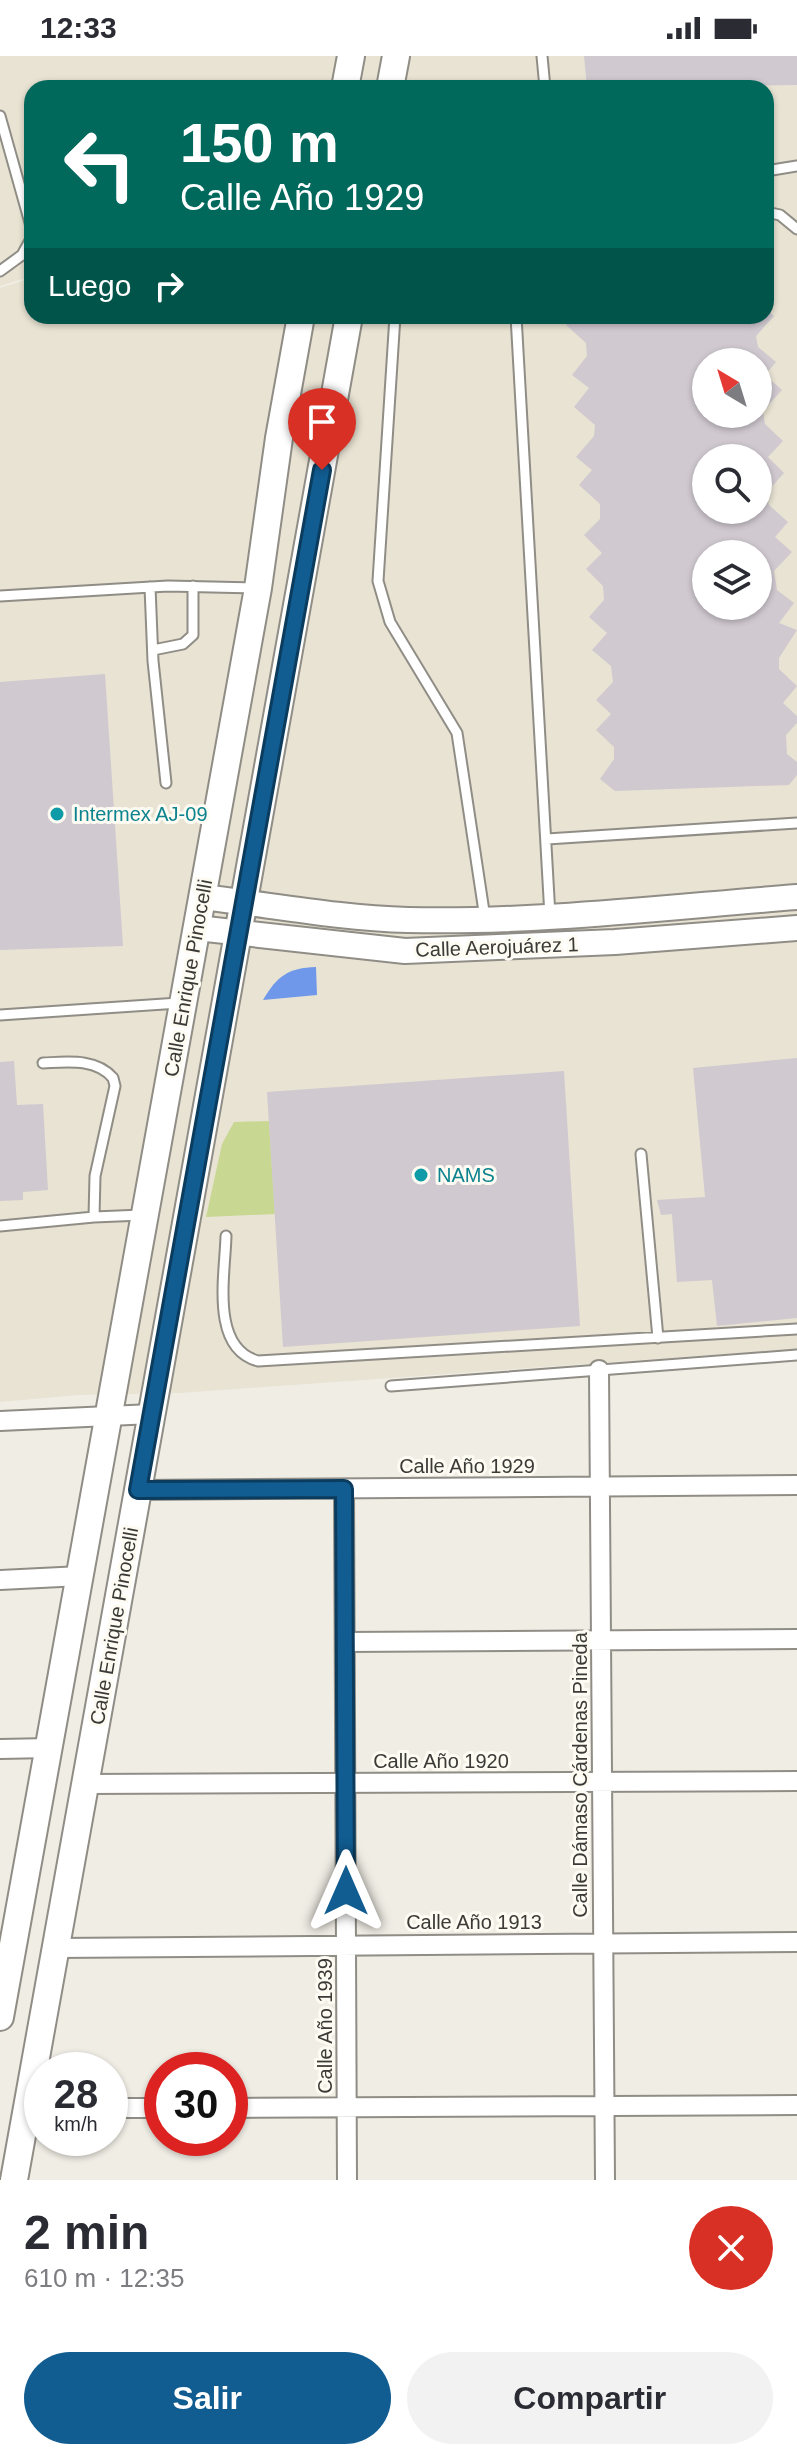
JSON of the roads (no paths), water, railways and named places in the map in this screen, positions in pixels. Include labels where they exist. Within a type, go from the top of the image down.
[{"type":"main road","points":[[346,80],[351,56]]},
{"type":"main road","points":[[392,80],[396,56]]},
{"type":"main road","name":"Calle Enrique Pinocelli","points":[[0,2017],[6,1956],[50,1748],[258,588],[279,438],[300,324]]},
{"type":"main road","name":"Calle Enrique Pinocelli","points":[[42,2052],[56,1948],[85,1784],[348,324]]},
{"type":"main road","name":"Calle Enrique Pinocelli","points":[[14,2180],[24,2144]]},
{"type":"street","name":"Calle Aerojuárez 1","points":[[202,897],[386,919],[550,916],[797,897]]},
{"type":"street","name":"Calle Aerojuárez 1","points":[[197,928],[405,951],[615,942],[797,928]]},
{"type":"street","name":"Calle Dámaso Cárdenas Pineda","points":[[599,1370],[605,2180]]},
{"type":"street","points":[[0,1421],[152,1414]]},
{"type":"street","name":"Calle Año 1929","points":[[138,1490],[797,1485]]},
{"type":"street","name":"Calle Año 1939","points":[[344,1489],[347,2180]]},
{"type":"street","points":[[0,1580],[81,1576]]},
{"type":"street","points":[[345,1642],[797,1639]]},
{"type":"street","points":[[0,1749],[50,1748]]},
{"type":"street","name":"Calle Año 1920","points":[[85,1784],[797,1781]]},
{"type":"street","name":"Calle Año 1913","points":[[56,1948],[797,1942]]},
{"type":"street","points":[[248,2108],[797,2105]]},
{"type":"lane","points":[[542,56],[544,80]]},
{"type":"lane","points":[[0,116],[24,202]]},
{"type":"lane","points":[[774,170],[797,166]]},
{"type":"lane","points":[[774,214],[797,229]]},
{"type":"lane","points":[[0,271],[24,253]]},
{"type":"lane","points":[[394,324],[378,581],[390,622],[457,733],[485,918]]},
{"type":"lane","points":[[516,324],[550,916]]},
{"type":"lane","points":[[153,650],[183,644],[193,635],[193,586]]},
{"type":"lane","points":[[0,596],[150,587],[258,588]]},
{"type":"lane","points":[[150,587],[166,783]]},
{"type":"lane","points":[[547,839],[797,823]]},
{"type":"lane","points":[[0,1015],[183,1003]]},
{"type":"lane","points":[[43,1063],[100,1066],[113,1078],[115,1086],[95,1176],[94,1217]]},
{"type":"lane","points":[[641,1154],[658,1338]]},
{"type":"lane","points":[[0,1226],[94,1217],[145,1216]]},
{"type":"lane","points":[[226,1236],[228,1337],[243,1357],[258,1361],[797,1329]]},
{"type":"lane","points":[[391,1386],[797,1355]]},
{"type":"water","points":[[316,967],[317,995],[263,1000],[284,975],[298,969]]},
{"type":"place","name":"Intermex AJ-09","points":[[57,814]]},
{"type":"place","name":"NAMS","points":[[421,1175]]}]
